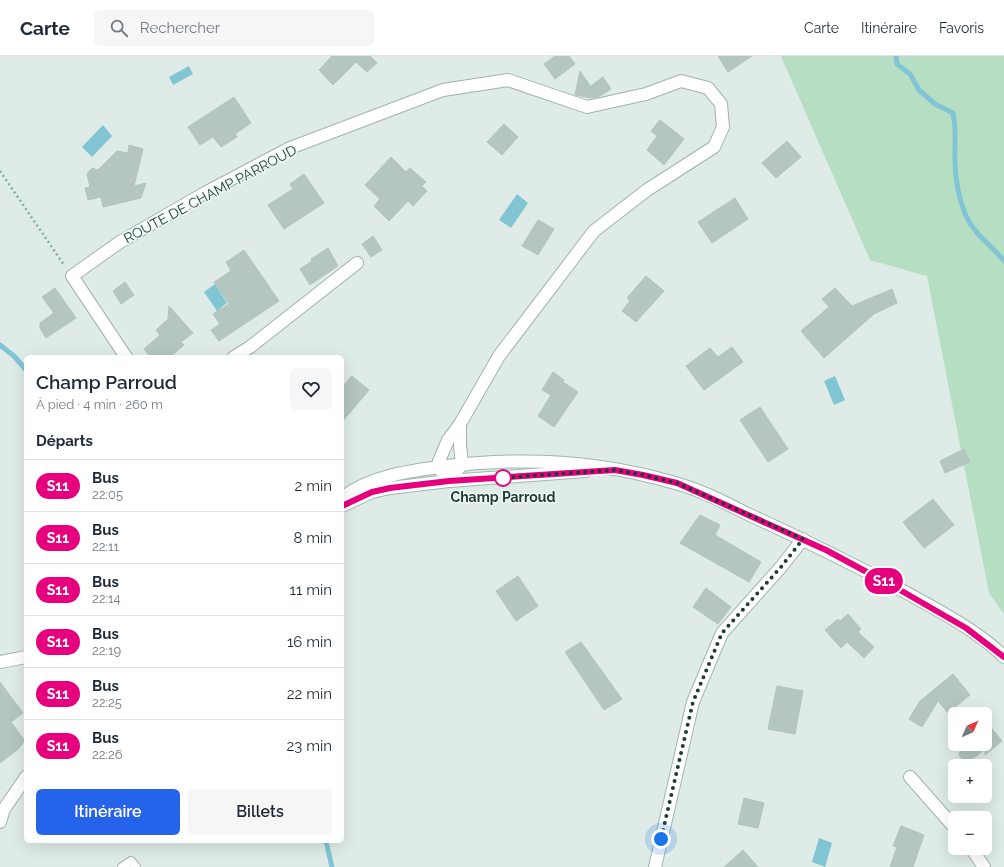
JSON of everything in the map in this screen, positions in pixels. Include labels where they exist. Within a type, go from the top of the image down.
[{"type":"street","name":"ROUTE DE CHAMP PARROUD","points":[[72,276],[127,238],[203,194],[290,148],[443,90],[508,80],[587,107],[646,94],[682,81],[708,88],[721,104],[723,127],[714,148],[647,190],[594,231],[499,356],[460,424],[448,440],[438,467]]},
{"type":"street","points":[[237,355],[250,347],[357,263]]},
{"type":"street","points":[[72,276],[125,355]]},
{"type":"street","name":"ROUTE DE CHAMP PARROUD","points":[[460,424],[462,464]]},
{"type":"street","points":[[344,496],[353,489],[375,481],[409,472],[462,464],[545,461],[615,470],[677,483],[803,539],[900,590],[966,628],[1004,657]]},
{"type":"street","points":[[449,481],[462,464]]},
{"type":"street","points":[[438,467],[449,481]]},
{"type":"street","points":[[344,505],[372,492],[390,488],[449,481],[615,470]]},
{"type":"street","points":[[655,867],[693,702],[722,633],[781,567],[803,539]]},
{"type":"street","points":[[0,662],[24,657]]},
{"type":"street","points":[[910,776],[948,820]]},
{"type":"street","points":[[0,822],[4,809],[24,780]]},
{"type":"street","points":[[976,855],[984,867]]},
{"type":"lane","points":[[122,867],[131,861],[136,867]]},
{"type":"path","points":[[0,171],[72,276]]},
{"type":"green space","points":[[781,56],[1004,56],[1004,614],[989,593],[927,276],[870,260]]},
{"type":"water","points":[[189,66],[193,74],[173,85],[169,77]]},
{"type":"water","points":[[103,125],[112,136],[92,157],[82,147]]},
{"type":"water","points":[[517,194],[528,203],[511,228],[499,220]]},
{"type":"water","points":[[215,284],[227,303],[217,311],[204,292]]},
{"type":"water","points":[[835,376],[845,400],[834,405],[824,381]]},
{"type":"water","points":[[819,838],[832,843],[825,867],[812,862]]},
{"type":"building","points":[[332,56],[370,56],[377,63],[367,72],[356,62],[333,85],[319,70]]},
{"type":"building","points":[[555,56],[569,56],[575,64],[555,79],[544,64]]},
{"type":"building","points":[[718,56],[752,56],[728,72]]},
{"type":"building","points":[[580,71],[597,97],[591,98],[575,95]]},
{"type":"building","points":[[603,77],[611,89],[598,97],[591,86]]},
{"type":"building","points":[[234,97],[251,123],[235,134],[237,137],[221,147],[213,137],[200,145],[188,127]]},
{"type":"building","points":[[660,120],[684,139],[664,165],[647,150],[657,136],[651,131]]},
{"type":"building","points":[[504,124],[518,137],[502,155],[487,142]]},
{"type":"building","points":[[787,141],[801,157],[776,178],[762,163]]},
{"type":"building","points":[[129,145],[143,149],[134,186],[146,183],[141,198],[103,207],[101,197],[88,200],[85,188],[90,187],[87,174],[92,168],[98,170],[117,151],[128,153]]},
{"type":"building","points":[[391,157],[406,172],[410,168],[426,182],[422,186],[427,191],[413,206],[408,201],[389,221],[374,206],[380,199],[365,185]]},
{"type":"building","points":[[304,174],[324,203],[284,229],[268,205],[293,189],[290,184]]},
{"type":"building","points":[[735,198],[748,219],[712,243],[698,222]]},
{"type":"building","points":[[538,220],[554,229],[538,255],[522,246]]},
{"type":"building","points":[[373,236],[382,250],[371,257],[362,244]]},
{"type":"building","points":[[328,248],[338,266],[310,285],[300,269],[312,261],[311,259]]},
{"type":"building","points":[[244,250],[279,301],[219,341],[211,330],[220,324],[213,314],[229,304],[214,282],[231,271],[226,262]]},
{"type":"building","points":[[646,276],[664,291],[636,322],[622,311],[630,301],[627,298]]},
{"type":"building","points":[[125,282],[134,295],[121,304],[113,291]]},
{"type":"building","points":[[55,288],[76,318],[46,338],[40,328],[40,323],[54,313],[42,297]]},
{"type":"building","points":[[835,288],[852,306],[892,289],[897,303],[874,314],[824,358],[801,331],[829,307],[822,299]]},
{"type":"building","points":[[169,306],[193,333],[181,342],[184,345],[172,355],[148,355],[144,349],[160,335],[156,330],[168,319]]},
{"type":"building","points":[[732,347],[743,362],[704,390],[686,366],[710,348],[718,357]]},
{"type":"building","points":[[553,372],[564,380],[563,382],[578,392],[554,427],[538,416],[551,395],[542,390]]},
{"type":"building","points":[[352,376],[369,390],[344,420],[344,385]]},
{"type":"building","points":[[760,407],[788,449],[768,462],[740,420]]},
{"type":"building","points":[[964,449],[970,462],[945,473],[940,461]]},
{"type":"building","points":[[933,499],[954,525],[924,548],[903,522]]},
{"type":"building","points":[[700,515],[720,525],[715,535],[761,562],[749,582],[680,543]]},
{"type":"building","points":[[518,576],[538,606],[516,621],[496,591]]},
{"type":"building","points":[[706,588],[731,607],[718,624],[693,607]]},
{"type":"building","points":[[848,614],[861,629],[858,632],[874,647],[864,658],[847,642],[841,648],[825,630],[838,619],[840,621]]},
{"type":"building","points":[[581,642],[622,699],[604,710],[565,652]]},
{"type":"building","points":[[953,674],[970,695],[955,707],[948,707],[948,713],[938,701],[922,727],[909,719],[920,701]]},
{"type":"building","points":[[0,682],[23,713],[11,722],[24,740],[24,742],[17,750],[0,763]]},
{"type":"building","points":[[777,686],[803,691],[795,734],[768,729]]},
{"type":"building","points":[[992,729],[1002,741],[992,749]]},
{"type":"building","points":[[960,751],[982,751],[972,759],[962,759],[959,755]]},
{"type":"building","points":[[744,798],[764,803],[758,828],[738,824]]},
{"type":"building","points":[[901,826],[924,835],[913,867],[890,867],[897,847],[893,846]]},
{"type":"building","points":[[743,850],[758,867],[724,867]]},
{"type":"waterway","points":[[896,56],[897,64],[910,74],[919,90],[935,104],[953,113],[955,122],[956,173],[958,191],[963,208],[974,229],[1004,261]]},
{"type":"waterway","points":[[0,345],[14,356],[24,368]]},
{"type":"waterway","points":[[326,843],[332,867]]},
{"type":"bus line","name":"S11","points":[[344,505],[372,492],[390,488],[449,481],[485,480],[547,474],[615,470],[643,475],[677,483],[734,507],[826,550],[966,628],[1004,657]]},
{"type":"place","name":"Champ Parroud","points":[[503,478]]},
{"type":"route","points":[[503,478],[501,478],[615,470],[643,475],[677,483],[734,507],[803,539],[781,567],[722,633],[693,702],[661,839]]}]
